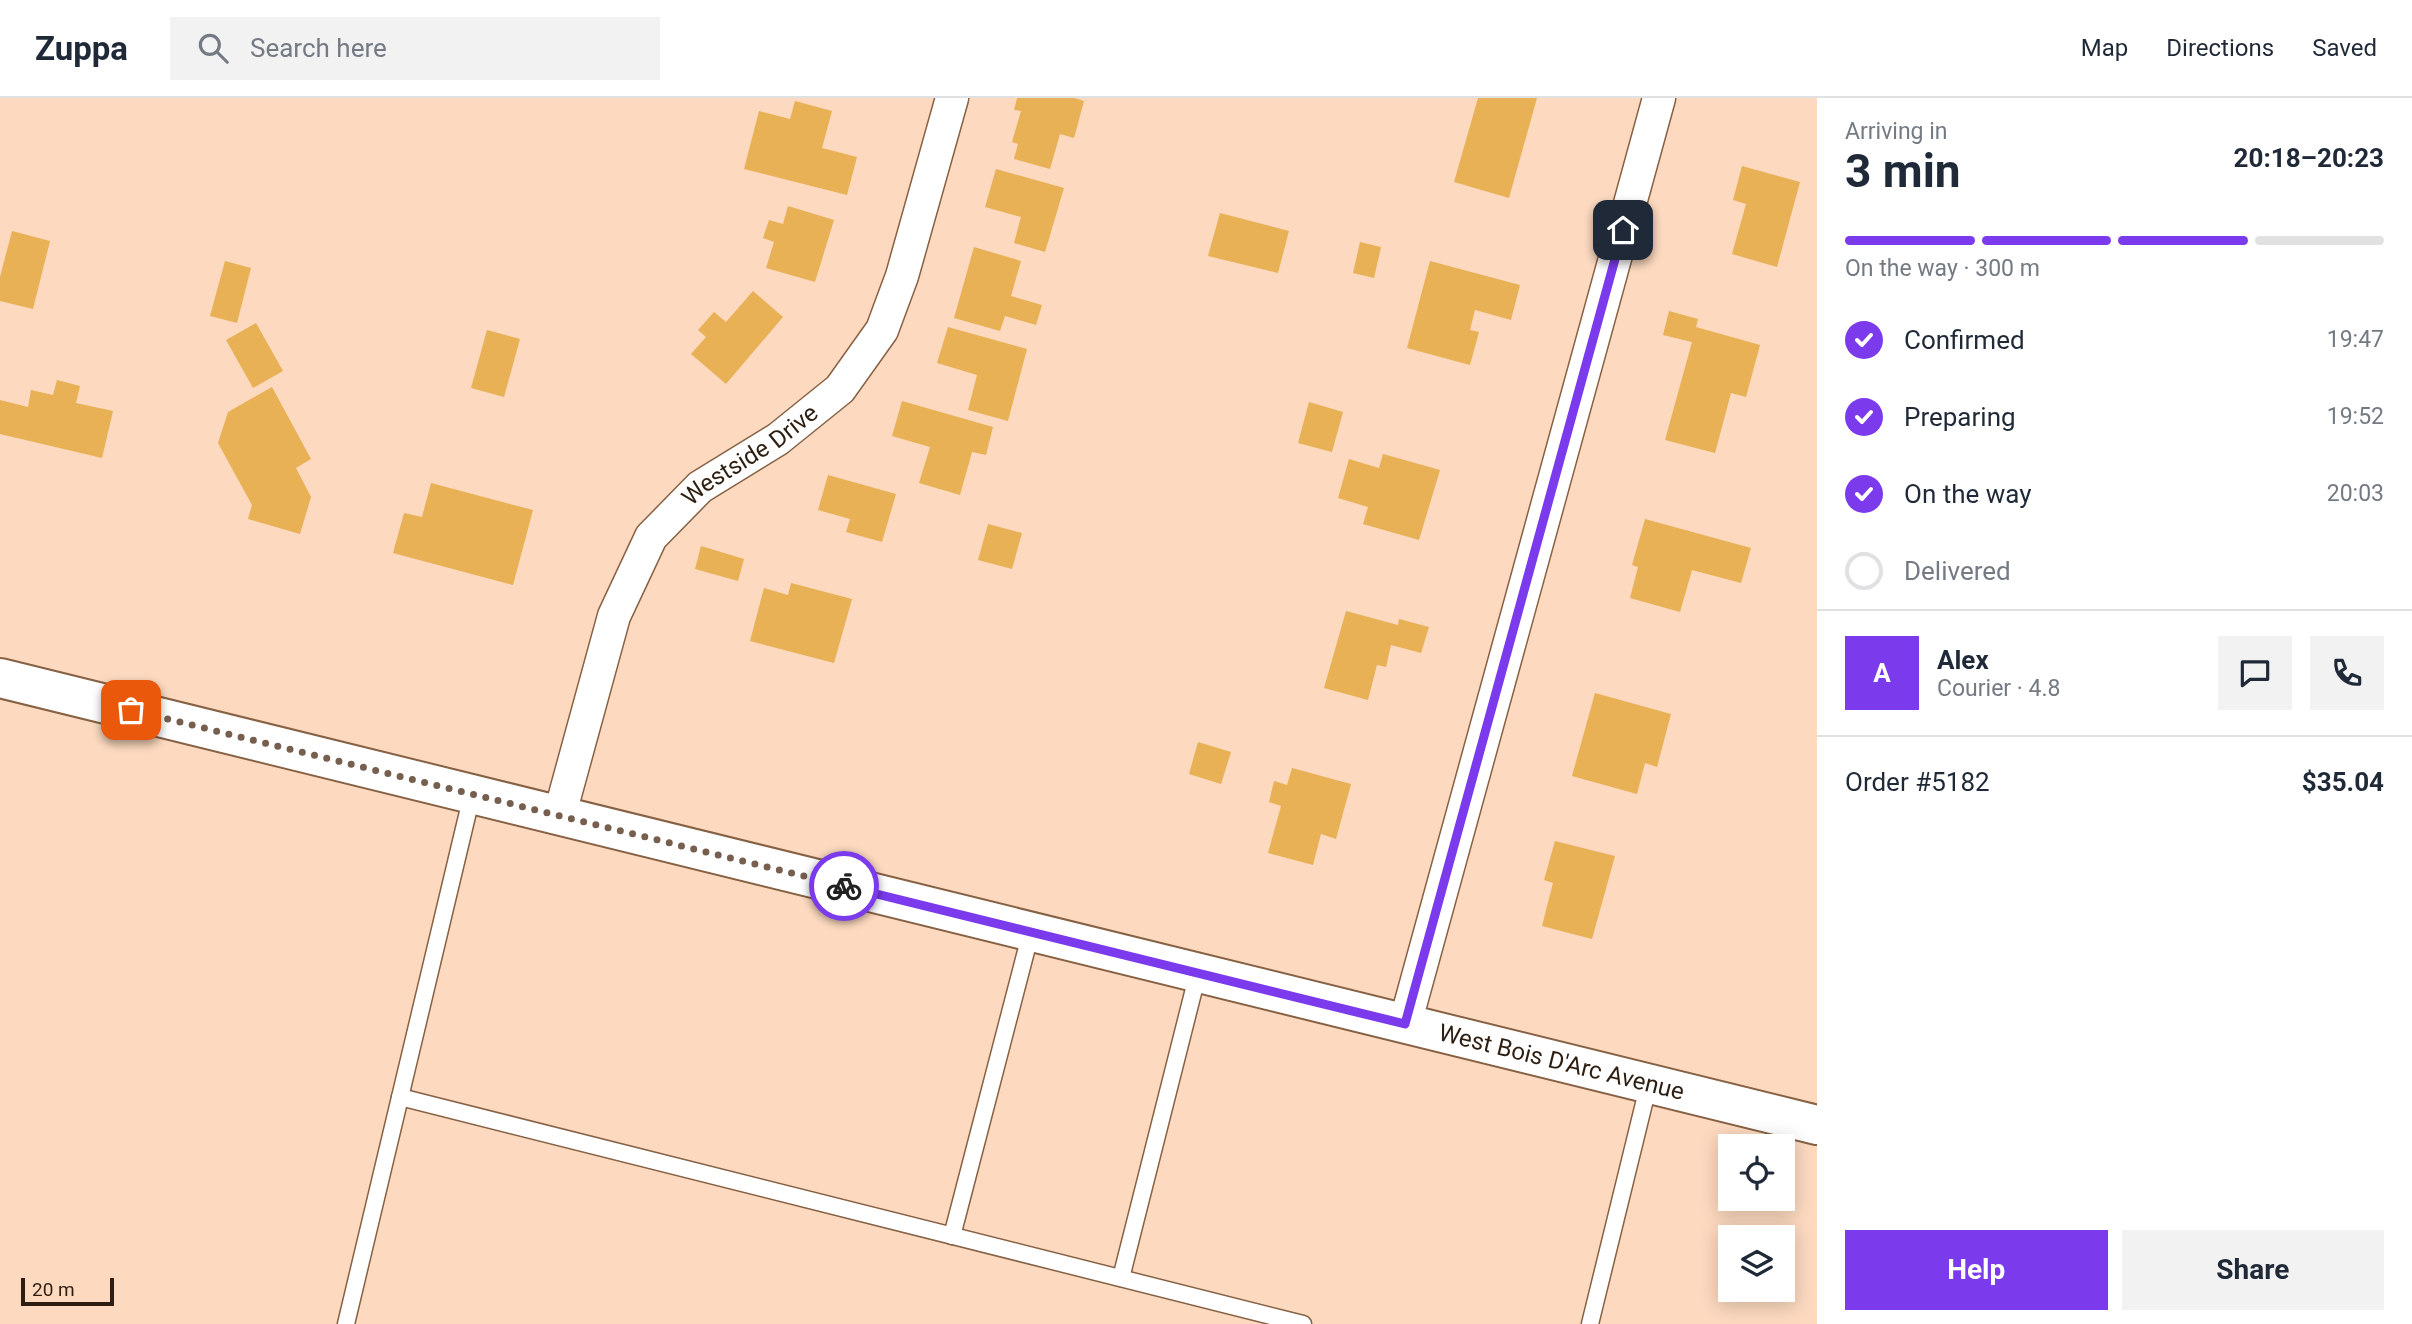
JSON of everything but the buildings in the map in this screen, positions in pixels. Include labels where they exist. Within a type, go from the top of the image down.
[{"type":"street","name":"Westside Drive","points":[[559,817],[614,615],[652,537],[700,487],[778,439],[840,389],[882,330],[902,276],[952,98]]},
{"type":"street","points":[[1405,1024],[1659,98]]},
{"type":"street","name":"West Bois D'Arc Avenue","points":[[0,678],[1817,1125]]},
{"type":"lane","points":[[346,1324],[472,795]]},
{"type":"lane","points":[[952,1236],[1031,932]]},
{"type":"lane","points":[[1121,1278],[1198,973]]},
{"type":"lane","points":[[1590,1324],[1649,1083]]},
{"type":"lane","points":[[400,1097],[1303,1324]]},
{"type":"way so far","points":[[131,710],[844,886]]},
{"type":"route","points":[[844,886],[1405,1024],[1623,230]]}]
